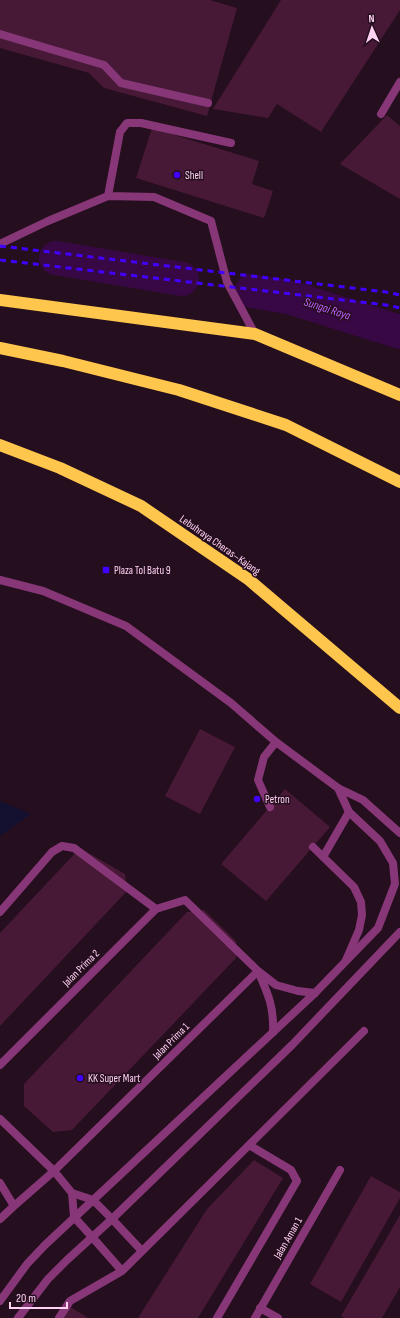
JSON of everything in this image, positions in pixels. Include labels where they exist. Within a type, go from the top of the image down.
[{"type":"highway","points":[[0,300],[255,334],[400,395]]},
{"type":"highway","points":[[0,348],[179,390],[286,425],[400,482]]},
{"type":"highway","name":"Lebuhraya Cheras–Kajang","points":[[0,445],[60,468],[140,506],[248,579],[400,708]]},
{"type":"street","points":[[0,34],[104,65],[122,83],[208,103]]},
{"type":"street","points":[[381,114],[400,82]]},
{"type":"street","points":[[108,196],[120,132],[127,123],[141,123],[231,143]]},
{"type":"street","points":[[0,244],[48,221],[108,196],[154,197],[211,221],[227,282],[255,334]]},
{"type":"street","points":[[0,580],[43,591],[126,626],[231,703],[276,742],[338,788],[363,800],[400,833]]},
{"type":"street","points":[[270,806],[258,780],[264,757],[276,742]]},
{"type":"street","points":[[0,1301],[27,1264],[74,1217],[315,993],[378,928],[395,884],[393,863],[380,841],[349,812],[338,788]]},
{"type":"street","points":[[323,857],[349,812]]},
{"type":"street","points":[[0,912],[52,852],[62,846],[74,848],[156,909]]},
{"type":"street","points":[[313,847],[354,887],[361,902],[362,915],[360,930],[346,962]]},
{"type":"street","name":"Jalan Prima 2","points":[[0,1065],[156,909],[185,900],[258,971]]},
{"type":"street","points":[[18,1318],[48,1279],[67,1260],[93,1238],[292,1045],[400,932]]},
{"type":"street","points":[[258,971],[276,985],[288,989],[315,993]]},
{"type":"street","points":[[258,971],[272,1004],[274,1016],[273,1032]]},
{"type":"street","name":"Jalan Prima 1","points":[[0,1219],[54,1171],[258,971]]},
{"type":"street","points":[[59,1318],[70,1301],[122,1271],[364,1031]]},
{"type":"street","points":[[0,1119],[54,1171],[72,1193],[93,1200],[142,1251]]},
{"type":"street","points":[[217,1318],[297,1181],[291,1170],[249,1145]]},
{"type":"street","name":"Jalan Aman 1","points":[[255,1318],[340,1170]]},
{"type":"street","points":[[0,1183],[14,1206]]},
{"type":"street","points":[[72,1193],[74,1217],[122,1271]]},
{"type":"street","points":[[260,1308],[278,1318]]},
{"type":"shaded area","points":[[0,801],[31,814],[0,836]]},
{"type":"building","points":[[0,0],[210,0],[237,8],[207,116],[104,88],[89,73],[0,48]]},
{"type":"building","points":[[281,0],[400,0],[400,10],[321,132],[277,104],[268,118],[213,109]]},
{"type":"building","points":[[387,115],[400,126],[400,199],[340,164]]},
{"type":"building","points":[[152,128],[259,161],[252,184],[273,191],[264,218],[136,178]]},
{"type":"building","points":[[200,729],[235,747],[200,814],[165,796]]},
{"type":"building","points":[[285,789],[330,827],[266,901],[221,864]]},
{"type":"building","points":[[80,848],[125,874],[127,891],[0,1026],[0,933]]},
{"type":"building","points":[[204,910],[236,941],[236,958],[72,1130],[53,1132],[24,1106],[24,1084],[187,912]]},
{"type":"building","points":[[254,1160],[283,1178],[198,1318],[138,1318],[207,1209]]},
{"type":"building","points":[[371,1176],[400,1192],[400,1198],[341,1302],[310,1284]]},
{"type":"building","points":[[400,1215],[400,1287],[382,1318],[345,1318],[341,1316]]},
{"type":"building","points":[[69,1306],[88,1318],[63,1318]]},
{"type":"waterway","name":"Sungai Raya","points":[[56,258],[182,279]]},
{"type":"waterway","name":"Sungai Raya","points":[[252,291],[292,298],[400,332]]},
{"type":"railway","points":[[0,246],[386,292],[400,295]]},
{"type":"railway","points":[[0,260],[386,305],[400,308]]},
{"type":"place","name":"Shell","points":[[177,175]]},
{"type":"place","name":"Plaza Tol Batu 9","points":[[106,570]]},
{"type":"place","name":"Petron","points":[[257,799]]},
{"type":"place","name":"KK Super Mart","points":[[80,1078]]}]
